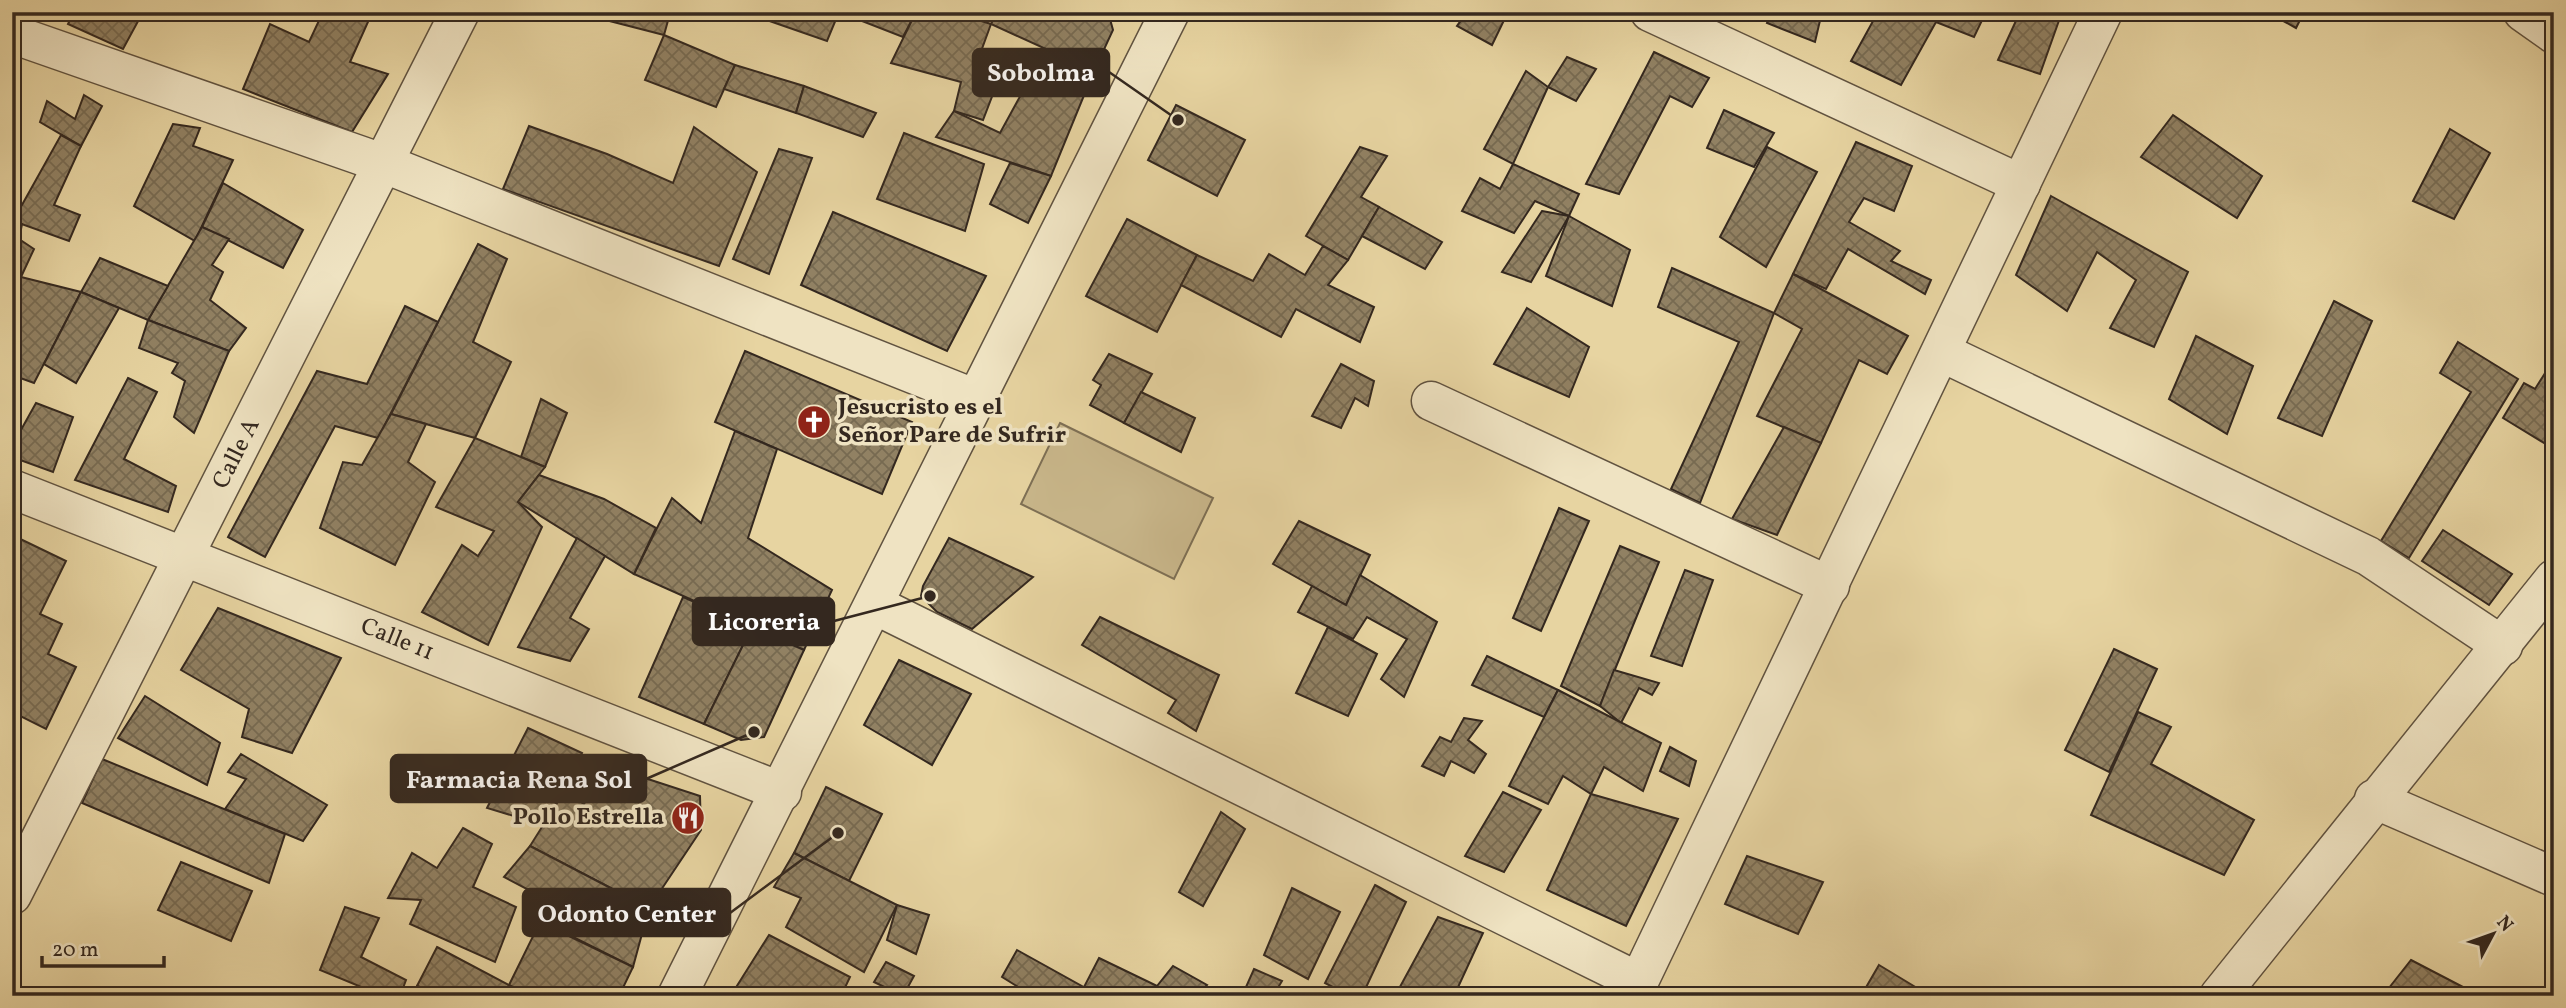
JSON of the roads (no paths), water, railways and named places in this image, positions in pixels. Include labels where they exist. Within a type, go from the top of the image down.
[{"type":"street","name":"Calle A","points":[[12,895],[460,12]]},
{"type":"street","points":[[681,994],[1170,12]]},
{"type":"street","points":[[1650,12],[2021,184]]},
{"type":"street","points":[[874,605],[1635,989],[2103,12]]},
{"type":"street","points":[[2523,12],[2554,34]]},
{"type":"street","points":[[12,34],[385,164],[976,399]]},
{"type":"street","points":[[1941,352],[2368,556],[2503,646]]},
{"type":"street","points":[[1431,401],[1830,586]]},
{"type":"street","name":"Calle 11","points":[[12,489],[782,792]]},
{"type":"street","points":[[2219,996],[2374,799],[2503,646],[2554,579]]},
{"type":"street","points":[[2374,799],[2554,877]]},
{"type":"place","name":"Sobolma","points":[[1178,120]]},
{"type":"place","name":"Jesucristo es el Señor Pare de Sufrir","points":[[814,422]]},
{"type":"place","name":"Licoreria","points":[[930,596]]},
{"type":"place","name":"Farmacia Rena Sol","points":[[754,732]]},
{"type":"place","name":"Pollo Estrella","points":[[688,818]]},
{"type":"place","name":"Odonto Center","points":[[838,833]]}]
